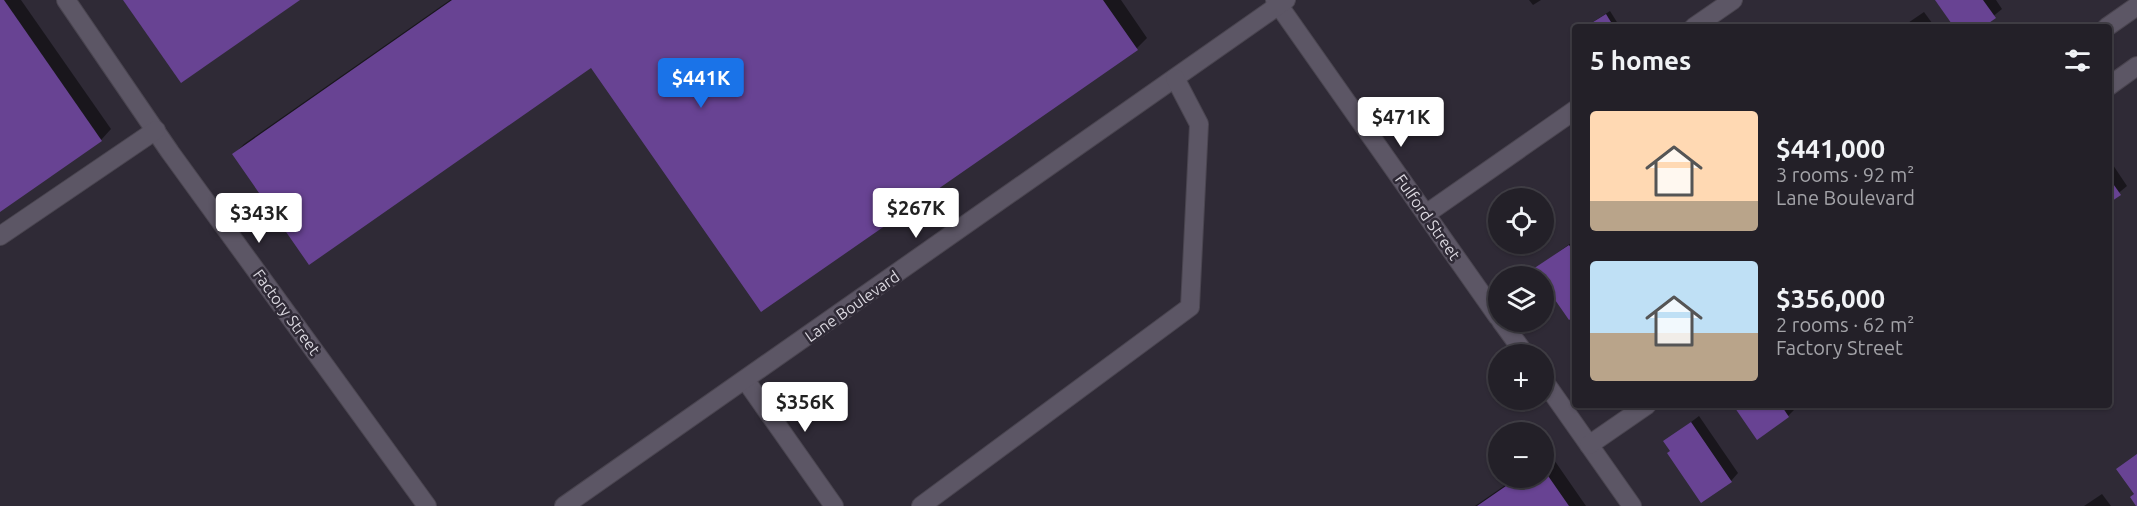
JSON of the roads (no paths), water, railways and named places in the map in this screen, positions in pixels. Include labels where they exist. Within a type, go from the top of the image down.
[{"type":"street","name":"Factory Street","points":[[66,0],[156,130],[427,506]]},
{"type":"street","points":[[1699,24],[1733,0]]},
{"type":"street","name":"Lane Boulevard","points":[[564,506],[746,381],[1280,2]]},
{"type":"street","name":"Fulford Street","points":[[1280,2],[1488,303]]},
{"type":"street","points":[[2111,24],[2137,6]]},
{"type":"street","points":[[2112,84],[2137,66]]},
{"type":"street","points":[[921,506],[1190,307],[1199,124],[1176,78]]},
{"type":"street","points":[[1426,214],[1572,112]]},
{"type":"street","points":[[0,236],[156,130]]},
{"type":"street","points":[[746,381],[834,506]]},
{"type":"street","points":[[1554,389],[1567,399],[1589,445],[1632,506]]},
{"type":"street","points":[[1589,445],[1643,408]]}]
